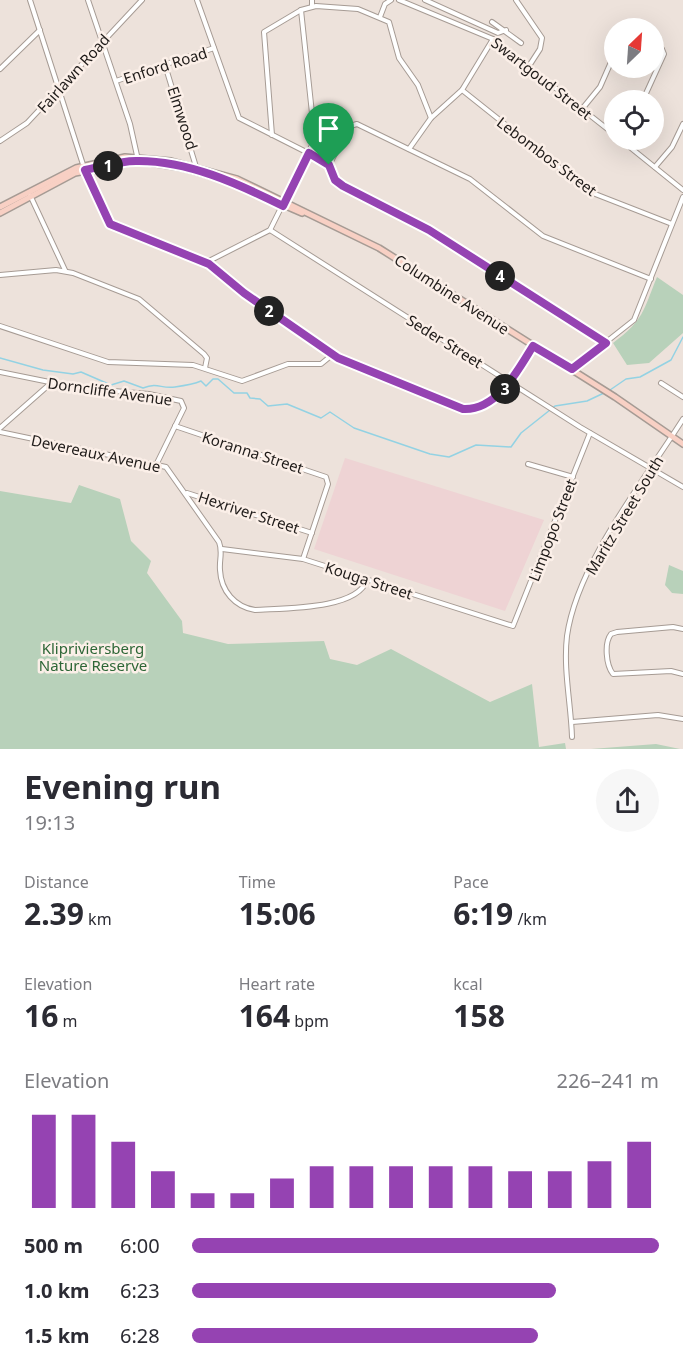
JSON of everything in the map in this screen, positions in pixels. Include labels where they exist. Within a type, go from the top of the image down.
[{"type":"main road","name":"Columbine Avenue","points":[[0,207],[85,168],[138,158],[197,169],[243,184],[379,248],[572,369],[683,444]]},
{"type":"main road","name":"Columbine Avenue","points":[[0,213],[28,193]]},
{"type":"street","points":[[30,0],[85,168],[110,224],[207,262],[244,293],[332,355],[465,409],[496,396],[510,383],[533,346]]},
{"type":"street","points":[[88,0],[138,158]]},
{"type":"street","name":"Fairlawn Road","points":[[0,141],[27,123],[142,0]]},
{"type":"street","points":[[197,0],[237,116],[329,165],[340,184],[429,230],[606,343]]},
{"type":"street","points":[[312,0],[312,6]]},
{"type":"street","points":[[380,17],[385,4],[391,0]]},
{"type":"street","name":"Swartgoud Street","points":[[399,0],[493,39],[604,126]]},
{"type":"street","points":[[425,0],[498,33],[506,30]]},
{"type":"street","points":[[516,0],[542,38],[540,49],[529,66]]},
{"type":"street","points":[[272,135],[264,32],[312,6],[352,8],[380,17],[392,25],[399,58],[418,85],[431,118]]},
{"type":"street","points":[[437,15],[441,6]]},
{"type":"street","points":[[207,262],[270,230],[309,153],[314,132],[301,10]]},
{"type":"street","points":[[492,22],[521,43]]},
{"type":"street","points":[[0,69],[39,30]]},
{"type":"street","points":[[409,149],[431,118],[462,90],[493,39]]},
{"type":"street","name":"Enford Road","points":[[115,81],[214,48]]},
{"type":"street","name":"Elmwood","points":[[165,65],[197,169]]},
{"type":"street","points":[[582,109],[600,87],[604,78]]},
{"type":"street","name":"Lebombos Street","points":[[462,90],[590,192],[672,224]]},
{"type":"street","points":[[329,165],[352,123],[470,179],[543,236],[651,279]]},
{"type":"street","points":[[656,167],[672,147],[683,124]]},
{"type":"street","points":[[634,150],[683,190]]},
{"type":"street","points":[[28,193],[65,270]]},
{"type":"street","points":[[572,369],[634,320],[683,197]]},
{"type":"street","name":"Seder Street","points":[[270,230],[590,433],[683,487]]},
{"type":"street","points":[[0,275],[65,270],[144,302],[206,355],[205,368]]},
{"type":"street","points":[[0,326],[108,362],[161,363],[205,368],[246,381],[284,365],[321,364],[332,355]]},
{"type":"street","name":"Dorncliffe Avenue","points":[[0,372],[89,390],[157,395],[184,404],[175,426]]},
{"type":"street","points":[[0,430],[51,383]]},
{"type":"street","points":[[662,383],[683,396]]},
{"type":"street","name":"Maritz Street South","points":[[572,737],[566,653],[572,616],[596,557],[683,419]]},
{"type":"street","points":[[156,464],[175,426]]},
{"type":"street","name":"Koranna Street","points":[[175,426],[323,475],[328,480],[312,533]]},
{"type":"street","name":"Devereaux Avenue","points":[[0,430],[166,467],[222,549]]},
{"type":"street","name":"Limpopo Street","points":[[513,626],[590,433]]},
{"type":"street","points":[[528,464],[573,477]]},
{"type":"street","name":"Hexriver Street","points":[[186,494],[312,533]]},
{"type":"street","points":[[303,559],[312,533]]},
{"type":"street","points":[[222,549],[220,571],[222,579],[232,600],[244,609],[341,602],[358,593],[367,580]]},
{"type":"street","name":"Kouga Street","points":[[222,549],[303,559],[513,626]]},
{"type":"street","points":[[683,629],[673,627],[617,632],[609,635],[607,641],[610,669],[613,674],[671,670],[683,674]]},
{"type":"street","points":[[572,722],[652,716],[683,719]]},
{"type":"shaded area","points":[[345,458],[544,520],[505,611],[314,549]]},
{"type":"green space","points":[[657,277],[683,295],[683,333],[649,363],[627,365],[613,343],[637,321]]},
{"type":"green space","name":"Klipriviersberg Nature Reserve","points":[[79,485],[120,499],[131,541],[151,561],[147,573],[182,621],[183,633],[228,644],[324,641],[330,659],[357,665],[391,649],[490,702],[532,684],[539,747],[565,743],[566,749],[0,749],[0,491],[71,503]]},
{"type":"green space","points":[[669,565],[683,571],[683,594],[672,593],[665,585]]},
{"type":"green space","points":[[656,744],[680,749],[591,749]]},
{"type":"waterway","points":[[610,390],[626,379],[640,377],[671,360],[683,337]]},
{"type":"waterway","points":[[0,358],[43,370],[73,374],[81,372],[111,385],[124,381],[143,388],[170,387],[201,381],[206,386],[213,379],[218,379],[234,393],[247,393],[250,398],[260,399],[268,406],[287,404],[321,418],[330,412],[354,428],[430,454],[449,457],[476,445],[511,447],[521,433],[555,406],[587,401],[606,392]]},
{"type":"route","points":[[309,153],[329,165],[337,182],[343,186],[429,230],[606,343],[572,369],[533,346],[504,391],[472,408],[463,409],[332,355],[244,293],[209,264],[110,224],[85,170],[143,161],[197,172],[236,184],[283,206],[309,153]]}]
